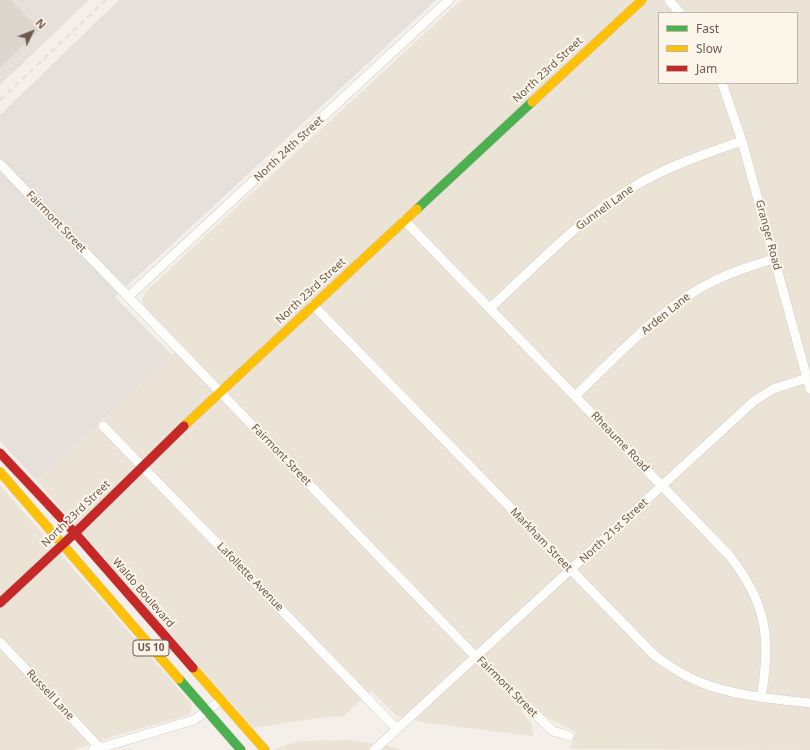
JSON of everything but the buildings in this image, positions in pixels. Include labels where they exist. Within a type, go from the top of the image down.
[{"type":"street","name":"North 24th Street","points":[[128,297],[449,0]]},
{"type":"street","name":"North 23rd Street","points":[[0,603],[75,533],[142,466],[220,392],[642,0]]},
{"type":"street","points":[[668,0],[679,12]]},
{"type":"street","name":"Granger Road","points":[[722,84],[742,141],[808,377],[810,389]]},
{"type":"street","name":"Gunnell Lane","points":[[490,308],[578,226],[630,188],[680,163],[742,141]]},
{"type":"street","name":"Fairmont Street","points":[[0,164],[476,657],[553,732],[569,736]]},
{"type":"street","name":"Rheaume Road","points":[[404,220],[728,554],[743,572],[755,595],[766,634],[764,679],[761,697]]},
{"type":"street","name":"Arden Lane","points":[[575,396],[650,325],[687,296],[740,269],[774,259]]},
{"type":"street","name":"Markham Street","points":[[313,305],[655,656],[677,671],[698,682],[761,697],[810,703]]},
{"type":"street","name":"North 21st Street","points":[[374,750],[571,571],[754,401],[773,389],[808,377]]},
{"type":"street","name":"Lafollette Avenue","points":[[103,426],[397,728]]},
{"type":"street","name":"Waldo Boulevard","points":[[0,453],[75,533],[266,750]]},
{"type":"street","name":"US 10","points":[[0,472],[241,750]]},
{"type":"street","name":"Russell Lane","points":[[0,642],[96,749]]},
{"type":"street","points":[[96,749],[194,720],[207,712],[221,700]]},
{"type":"shaded area","points":[[0,0],[89,0],[0,85]]},
{"type":"shaded area","points":[[119,0],[436,0],[115,297],[172,355],[37,481],[0,441],[0,115]]},
{"type":"shaded area","points":[[461,0],[810,0],[810,750],[570,749],[576,732],[546,717],[530,701],[521,710],[532,724],[533,736],[427,723],[397,716],[371,691],[344,716],[318,718],[253,728],[37,481],[182,346],[144,306],[142,301],[145,292]]},
{"type":"shaded area","points":[[0,485],[192,704],[191,712],[187,716],[124,733],[74,750],[0,750]]},
{"type":"shaded area","points":[[348,740],[388,746],[401,750],[274,750],[300,741]]},
{"type":"railway","points":[[0,100],[106,0]]},
{"type":"traffic: fast","points":[[417,209],[532,102]]},
{"type":"traffic: fast","points":[[179,679],[241,750]]},
{"type":"traffic: slow","points":[[532,102],[642,0]]},
{"type":"traffic: slow","points":[[184,426],[417,209]]},
{"type":"traffic: slow","points":[[0,472],[179,679]]},
{"type":"traffic: slow","points":[[193,668],[265,750]]},
{"type":"traffic: jam","points":[[0,603],[75,533],[184,426]]},
{"type":"traffic: jam","points":[[0,453],[75,533],[193,668]]}]
